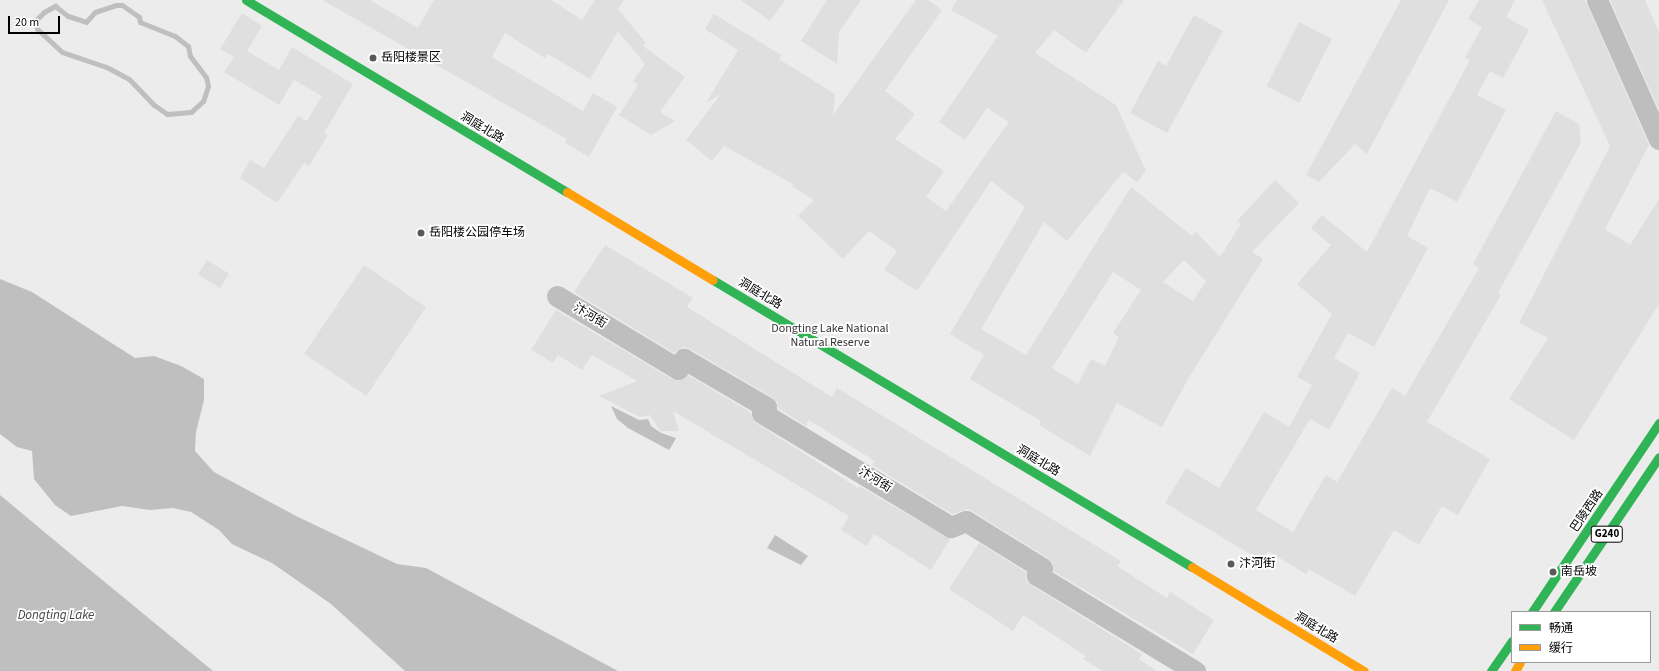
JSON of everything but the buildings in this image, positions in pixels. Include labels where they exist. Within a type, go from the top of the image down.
[{"type":"main road","name":"洞庭北路","points":[[246,0],[1364,671]]},
{"type":"main road","name":"洞庭北路","points":[[321,33],[632,220]]},
{"type":"main road","name":"巴陵西路","points":[[1533,611],[1659,423]]},
{"type":"main road","name":"G240","points":[[1555,611],[1659,456]]},
{"type":"main road","name":"洞庭北路","points":[[1256,594],[1373,665]]},
{"type":"main road","points":[[1491,671],[1511,642]]},
{"type":"street","points":[[1597,0],[1659,139]]},
{"type":"street","name":"汴河街","points":[[557,296],[678,369],[684,360],[766,407],[762,413],[951,527],[966,522],[1042,568],[1037,575],[1195,671]]},
{"type":"green space","name":"Dongting Lake National Natural Reserve","points":[[0,0],[1659,0],[1659,671],[0,671]]},
{"type":"water","points":[[0,279],[32,292],[135,358],[154,356],[181,366],[204,379],[204,400],[196,432],[195,451],[214,472],[298,517],[397,564],[426,568],[618,671],[405,671],[331,604],[272,563],[232,544],[219,530],[191,512],[173,508],[150,510],[122,506],[71,516],[55,505],[34,479],[32,451],[17,447],[0,434]]},
{"type":"water","points":[[611,406],[639,420],[648,419],[651,426],[661,433],[676,438],[669,450],[628,428],[617,419]]},
{"type":"water","name":"Dongting Lake","points":[[0,495],[78,560],[213,671],[0,671]]},
{"type":"water","points":[[775,535],[808,556],[801,565],[767,548]]},
{"type":"waterway","points":[[116,5],[122,5],[139,17],[140,22],[175,36],[188,46],[190,56],[206,77],[208,86],[203,101],[191,112],[167,114],[154,105],[129,79],[106,67],[62,52],[37,29],[37,19],[44,12],[55,6],[68,16],[86,22],[95,12],[116,5]]},
{"type":"traffic: fast","points":[[246,0],[567,192]]},
{"type":"traffic: fast","points":[[713,280],[1192,567]]},
{"type":"traffic: fast","points":[[1533,611],[1659,423]]},
{"type":"traffic: fast","points":[[1555,611],[1659,457]]},
{"type":"traffic: fast","points":[[1491,671],[1511,642]]},
{"type":"traffic: slow","points":[[567,192],[713,280]]},
{"type":"traffic: slow","points":[[1192,567],[1364,671]]},
{"type":"traffic: slow","points":[[1515,671],[1519,663]]},
{"type":"place","name":"岳阳楼景区","points":[[373,58]]},
{"type":"place","name":"岳阳楼公园停车场","points":[[421,233]]},
{"type":"place","name":"汴河街","points":[[1231,564]]},
{"type":"place","name":"南岳坡","points":[[1553,572]]}]
